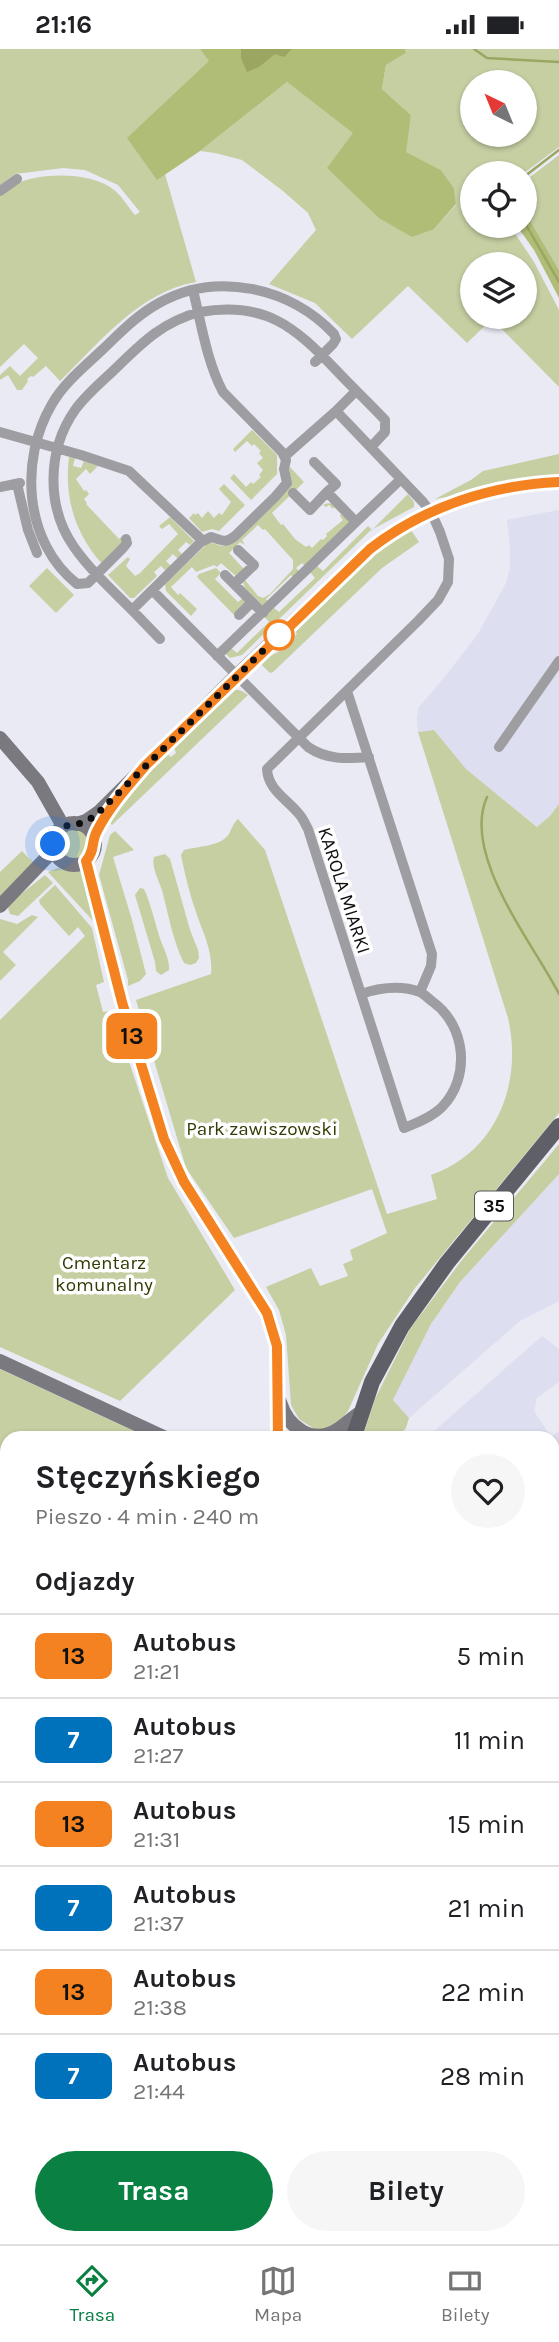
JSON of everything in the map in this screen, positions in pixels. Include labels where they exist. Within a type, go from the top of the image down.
[{"type":"main road","name":"35","points":[[354,1431],[382,1360],[412,1310],[559,1126]]},
{"type":"street","points":[[0,191],[17,179]]},
{"type":"street","points":[[126,539],[127,543],[123,548],[97,574],[84,585],[76,584],[54,558],[36,519],[30,481],[36,442],[56,398],[131,322],[151,307],[193,290],[221,286],[250,288],[291,301],[313,315],[335,336],[333,344],[318,359]]},
{"type":"street","points":[[193,290],[217,380],[223,392],[285,456]]},
{"type":"street","points":[[160,639],[73,546],[58,513],[53,472],[58,449],[74,411],[145,340],[163,327],[199,312],[239,310],[273,318],[300,334],[318,359],[356,391],[387,423],[385,432],[371,447]]},
{"type":"street","points":[[132,610],[203,541],[211,537],[228,542],[275,497],[287,482],[285,456],[356,391]]},
{"type":"street","points":[[336,411],[431,512]]},
{"type":"street","points":[[0,432],[129,471],[203,541]]},
{"type":"street","points":[[293,492],[310,510],[336,484],[314,462]]},
{"type":"street","points":[[217,656],[401,479]]},
{"type":"street","points":[[0,487],[30,481]]},
{"type":"street","points":[[0,907],[47,857],[55,835],[70,825],[91,818],[129,785],[236,676],[370,549],[408,522],[465,499],[533,484],[559,482]]},
{"type":"street","points":[[17,484],[28,530],[37,553]]},
{"type":"street","points":[[327,492],[356,522]]},
{"type":"street","name":"KAROLA MIARKI","points":[[420,992],[449,1017],[455,1029],[462,1054],[460,1076],[443,1106],[419,1122],[404,1128],[308,829],[300,815],[267,779],[267,769],[438,600],[448,582],[449,559],[431,512]]},
{"type":"street","points":[[234,584],[254,565],[238,550]]},
{"type":"street","points":[[225,575],[263,613]]},
{"type":"street","points":[[152,591],[298,739],[317,753],[342,760],[369,757]]},
{"type":"street","points":[[239,615],[252,602]]},
{"type":"street","points":[[499,747],[559,661]]},
{"type":"street","points":[[347,691],[432,954],[431,966],[420,992],[394,988],[361,994]]},
{"type":"street","points":[[0,738],[70,825],[86,828],[93,839]]},
{"type":"street","points":[[12,895],[50,868],[86,861],[92,853],[93,839],[129,785]]},
{"type":"street","points":[[53,844],[55,854],[65,863]]},
{"type":"street","points":[[86,861],[122,1002],[164,1139],[184,1182],[267,1313],[277,1346],[277,1431]]},
{"type":"street","points":[[0,1361],[151,1431]]},
{"type":"street","points":[[279,1397],[289,1421],[302,1431]]},
{"type":"street","points":[[337,1431],[360,1413]]},
{"type":"shaded area","points":[[200,49],[405,49],[406,53],[386,65],[382,89],[411,115],[406,152],[441,170],[454,188],[456,204],[434,229],[412,237],[379,218],[327,168],[353,133],[287,82],[200,151],[157,180],[127,138],[209,61]]},
{"type":"shaded area","points":[[241,49],[292,49],[284,57],[275,54],[259,67],[247,72],[241,58]]},
{"type":"shaded area","points":[[537,232],[559,270],[559,298],[537,252],[526,238],[537,238]]},
{"type":"shaded area","points":[[559,510],[559,804],[538,827],[466,769],[434,730],[418,732],[417,718],[419,707],[478,634],[506,583],[510,568],[507,520]]},
{"type":"shaded area","points":[[559,1174],[559,1301],[520,1321],[409,1418],[393,1400],[431,1324],[460,1282]]},
{"type":"shaded area","points":[[542,1336],[559,1349],[559,1382],[537,1398],[534,1411],[547,1431],[434,1431]]},
{"type":"green space","points":[[0,49],[200,49],[210,61],[157,179],[165,174],[196,282],[156,296],[138,307],[60,381],[46,366],[27,379],[22,390],[17,390],[8,375],[0,380],[0,375],[10,366],[20,376],[38,358],[24,344],[0,367],[0,196],[28,179],[81,177],[105,184],[117,192],[135,215],[140,212],[118,185],[85,170],[63,168],[15,174],[0,185]]},
{"type":"green space","points":[[405,49],[559,49],[559,147],[537,163],[537,161],[460,161],[460,238],[518,238],[527,252],[460,252],[460,329],[482,329],[467,343],[408,286],[352,339],[315,303],[269,284],[316,230],[308,213],[242,160],[200,151],[287,82],[354,133],[328,169],[434,229],[456,205],[454,188],[441,170],[405,152],[411,115],[382,89],[386,65],[406,53]]},
{"type":"green space","points":[[559,155],[559,270],[537,232],[537,172]]},
{"type":"green space","points":[[537,268],[559,310],[559,387],[502,329],[537,329]]},
{"type":"green space","points":[[252,430],[277,455],[277,474],[251,500],[230,478],[234,474],[246,487],[261,477],[259,475],[263,470],[257,463],[263,458],[259,453],[261,451],[254,444],[252,446],[247,441],[235,452],[233,449]]},
{"type":"green space","points":[[559,454],[559,477],[435,499],[483,471]]},
{"type":"green space","points":[[69,457],[75,458],[73,466],[81,468],[84,461],[98,466],[90,474],[86,469],[76,479],[89,494],[84,499],[86,504],[124,541],[103,565],[85,541],[74,515],[68,487]]},
{"type":"green space","points":[[289,466],[304,482],[272,513],[295,539],[312,548],[343,520],[334,507],[333,509],[329,505],[323,505],[328,503],[338,507],[350,522],[307,568],[302,563],[296,568],[301,573],[295,579],[291,575],[266,599],[269,604],[263,606],[245,588],[243,582],[245,580],[258,596],[263,598],[293,569],[293,560],[265,529],[258,525],[242,540],[245,545],[240,542],[229,553],[244,569],[237,577],[221,563],[217,567],[214,565],[196,572],[192,567],[171,587],[197,609],[191,616],[166,591],[165,584],[209,542],[222,546],[230,544],[291,483]]},
{"type":"green space","points":[[224,484],[245,505],[219,531],[212,529],[202,532],[189,518],[198,513],[202,518],[208,511],[214,518],[219,513],[222,515],[231,502],[219,489]]},
{"type":"green space","points":[[408,494],[414,507],[373,529]]},
{"type":"green space","points":[[170,517],[194,541],[190,545],[186,542],[178,550],[183,555],[178,559],[173,554],[166,561],[171,566],[166,571],[161,566],[154,572],[157,576],[134,598],[130,598],[108,575],[128,557],[130,559],[126,566],[135,576],[140,573],[178,534],[169,524],[162,529],[159,526]]},
{"type":"green space","points":[[368,526],[372,530],[242,655],[230,658],[226,654],[231,648],[237,653],[269,622],[264,616],[274,608],[279,612],[315,578],[310,572],[317,566],[323,571]]},
{"type":"green space","points":[[409,527],[419,542],[382,568],[273,672],[270,673],[261,664],[262,660],[278,652],[297,634],[295,631],[308,616],[349,575]]},
{"type":"green space","points":[[47,568],[74,595],[56,613],[29,586]]},
{"type":"green space","points":[[216,568],[221,573],[215,579],[238,602],[244,597],[246,604],[234,615],[197,577]]},
{"type":"green space","points":[[234,689],[248,695],[112,825],[108,821],[147,772],[167,754],[171,757],[176,753],[174,747]]},
{"type":"green space","name":"Park zawiszowski","points":[[434,730],[466,769],[537,827],[559,804],[559,1113],[415,1288],[378,1344],[348,1411],[340,1421],[316,1430],[299,1419],[291,1405],[286,1335],[279,1310],[266,1287],[311,1268],[320,1286],[348,1276],[343,1264],[353,1260],[350,1250],[387,1233],[372,1189],[234,1238],[186,1168],[136,1000],[211,974],[209,951],[181,855],[184,850],[225,838],[238,819],[265,850],[387,1214],[437,1199],[431,1175],[454,1164],[473,1150],[500,1112],[512,1067],[512,1042],[508,1018],[418,732]]},
{"type":"green space","points":[[73,829],[84,833],[88,844],[84,855],[73,859],[62,855],[58,844],[62,833]]},
{"type":"green space","points":[[115,831],[134,850],[113,857],[146,974],[140,981],[128,986],[99,875],[110,835]]},
{"type":"green space","points":[[22,851],[35,864],[0,899],[0,872]]},
{"type":"green space","points":[[165,854],[170,859],[198,950],[199,958],[196,963],[190,965],[184,963],[177,946],[155,871],[154,857]]},
{"type":"green space","points":[[58,868],[70,871],[81,869],[96,924],[48,872]]},
{"type":"green space","points":[[45,875],[53,883],[18,916],[10,914],[8,908],[11,902]]},
{"type":"green space","name":"Cmentarz komunalny","points":[[55,885],[92,928],[104,982],[96,985],[103,1012],[112,1011],[168,1178],[235,1290],[120,1401],[0,1347],[0,1020],[85,936],[78,927],[69,936],[40,904],[39,900]]},
{"type":"green space","points":[[140,888],[144,889],[146,894],[168,960],[169,970],[161,975],[156,971],[135,895]]},
{"type":"green space","points":[[32,915],[38,917],[3,952],[16,965],[0,981],[0,919],[17,924]]},
{"type":"green space","points":[[559,1144],[559,1174],[460,1282],[431,1324],[393,1400],[409,1418],[406,1428],[403,1431],[364,1431],[375,1399],[410,1329],[462,1260]]},
{"type":"green space","points":[[0,1369],[134,1431],[0,1431]]},
{"type":"waterway","points":[[474,49],[487,58],[559,62]]},
{"type":"waterway","points":[[537,167],[559,150]]},
{"type":"waterway","points":[[534,238],[559,282]]},
{"type":"waterway","points":[[487,797],[482,820],[484,845],[491,871],[518,925],[559,994]]},
{"type":"bus line","name":"13","points":[[277,1431],[277,1346],[267,1313],[184,1182],[164,1139],[122,1002],[86,861],[92,853],[93,839],[99,827],[146,765],[370,549],[408,522],[465,499],[533,484],[559,482]]},
{"type":"route","points":[[53,844],[59,829],[91,818],[129,785],[146,765],[279,635]]}]
